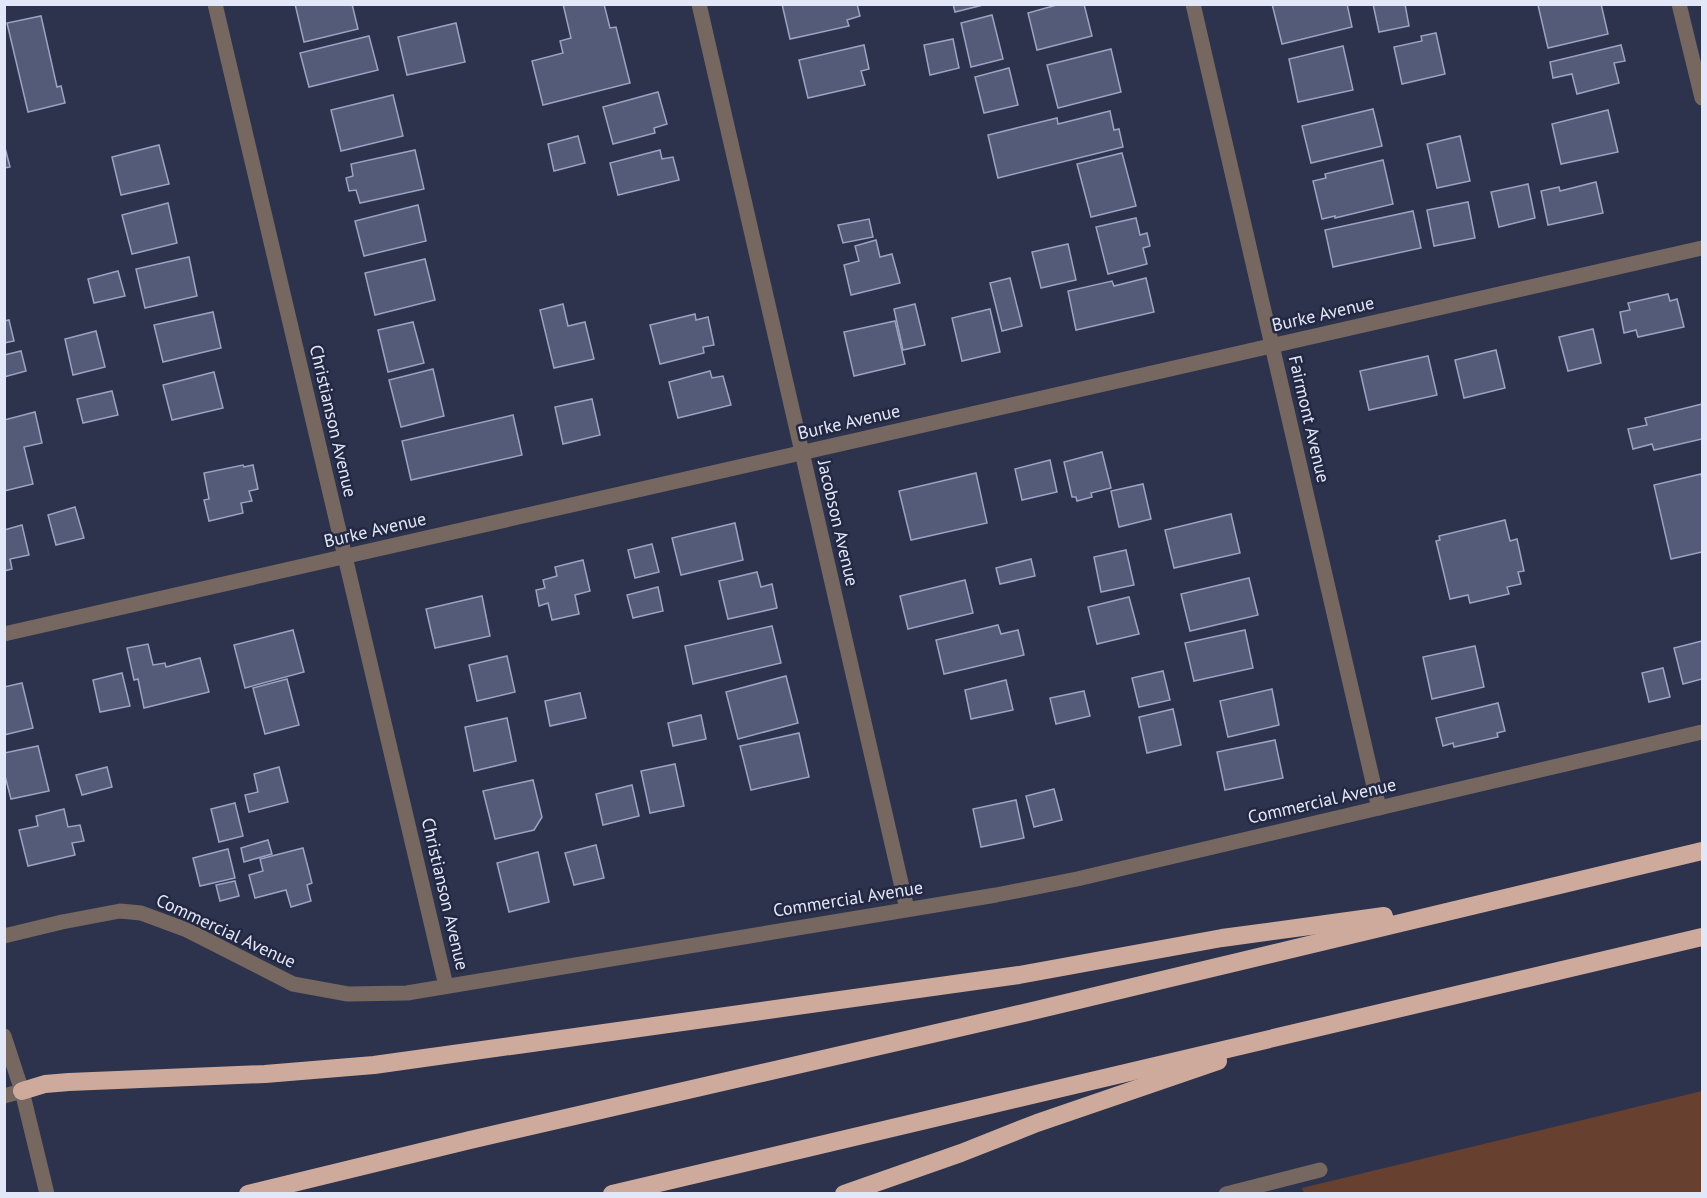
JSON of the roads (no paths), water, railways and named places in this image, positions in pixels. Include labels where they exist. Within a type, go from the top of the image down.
[{"type":"highway","points":[[248,1194],[470,1140],[1028,1012],[1702,851]]},
{"type":"highway","points":[[22,1091],[45,1084],[69,1082],[265,1074],[374,1065],[1019,975],[1222,939],[1487,902]]},
{"type":"highway","points":[[612,1194],[1702,937]]},
{"type":"highway","points":[[844,1194],[1309,1029]]},
{"type":"street","name":"Christianson Avenue","points":[[215,4],[446,986]]},
{"type":"street","name":"Jacobson Avenue","points":[[699,4],[907,909]]},
{"type":"street","name":"Fairmont Avenue","points":[[1193,4],[1379,808]]},
{"type":"street","points":[[1679,4],[1702,98]]},
{"type":"street","name":"Burke Avenue","points":[[4,634],[1702,248]]},
{"type":"street","name":"Commercial Avenue","points":[[4,936],[120,911],[141,913],[187,930],[293,984],[348,994],[407,993],[996,895],[1077,879],[1702,732]]},
{"type":"street","points":[[4,1036],[22,1091],[47,1194]]},
{"type":"street","points":[[4,1096],[22,1091]]},
{"type":"street","points":[[1226,1194],[1320,1170]]}]
